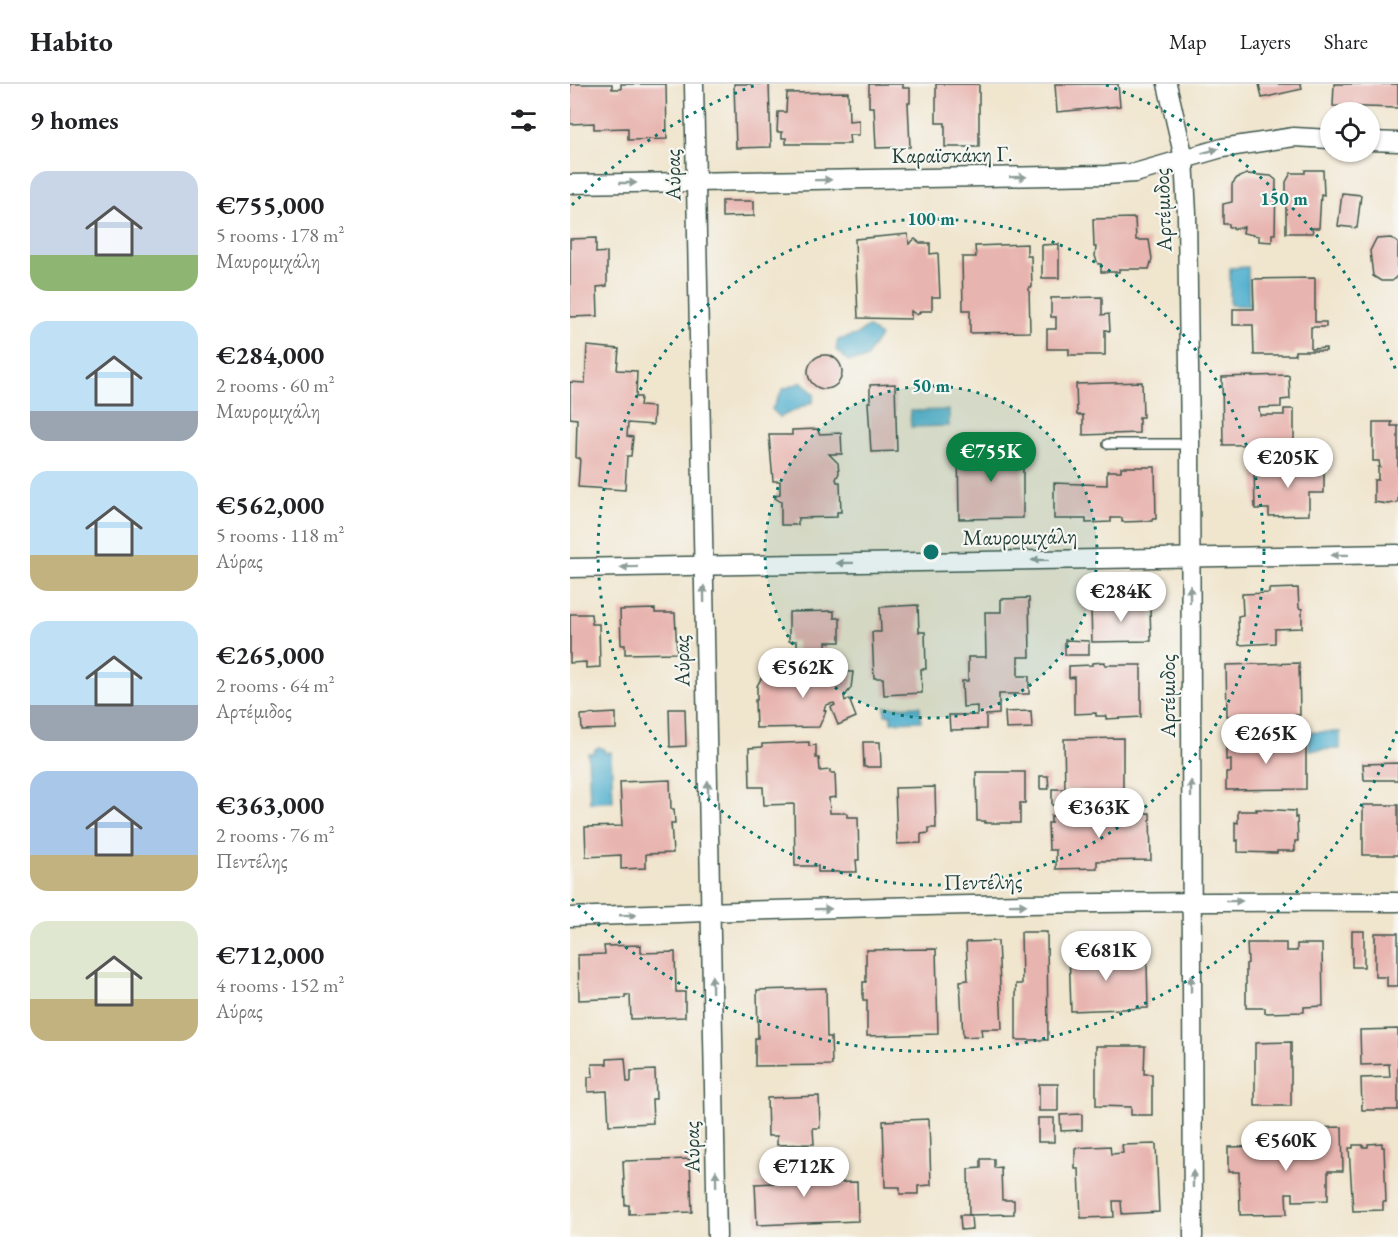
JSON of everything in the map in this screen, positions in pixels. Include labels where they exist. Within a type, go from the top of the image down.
[{"type":"street","name":"Αύρας","points":[[694,84],[717,1237]]},
{"type":"street","name":"Αρτέμιδος","points":[[1167,84],[1184,158],[1187,214],[1193,1237]]},
{"type":"street","name":"Καραϊσκάκη Γ.","points":[[570,184],[1106,175],[1135,173],[1222,148],[1294,137],[1320,138]]},
{"type":"street","points":[[1380,141],[1398,142]]},
{"type":"street","name":"Μαυρομιχάλη","points":[[570,568],[1398,554]]},
{"type":"street","name":"Πεντέλης","points":[[570,917],[711,911],[1192,901],[1398,902]]},
{"type":"lane","points":[[1108,444],[1190,444]]},
{"type":"water","points":[[1248,267],[1249,306],[1230,305],[1230,268]]},
{"type":"water","points":[[868,327],[880,336],[867,357],[848,361],[836,350],[838,340],[856,335]]},
{"type":"water","points":[[802,382],[814,394],[813,402],[780,417],[772,409],[783,389]]},
{"type":"water","points":[[949,410],[949,426],[911,427],[910,411]]},
{"type":"water","points":[[920,706],[921,721],[891,722],[891,715],[885,715],[885,707]]},
{"type":"water","points":[[1309,732],[1340,732],[1340,749],[1309,750]]},
{"type":"water","points":[[599,747],[604,749],[605,753],[611,752],[613,801],[590,803],[588,753],[594,753]]},
{"type":"building","points":[[570,84],[612,84],[612,89],[621,89],[621,84],[666,84],[667,139],[628,140],[628,128],[594,129],[594,123],[570,124]]},
{"type":"building","points":[[734,84],[769,84],[771,147],[736,148]]},
{"type":"building","points":[[869,84],[903,84],[903,88],[910,88],[910,103],[908,103],[910,147],[876,148],[874,107],[869,107]]},
{"type":"building","points":[[936,84],[979,84],[979,147],[945,147],[945,123],[936,123]]},
{"type":"building","points":[[1055,84],[1118,84],[1120,106],[1057,112]]},
{"type":"building","points":[[1259,84],[1301,84],[1302,89],[1262,98]]},
{"type":"building","points":[[1334,84],[1398,84],[1398,108],[1380,107],[1380,102],[1333,102]]},
{"type":"building","points":[[848,92],[849,121],[859,120],[859,135],[849,135],[850,144],[786,144],[786,138],[782,138],[782,132],[777,132],[778,112],[786,112],[787,93]]},
{"type":"building","points":[[1305,170],[1323,170],[1324,195],[1321,194],[1319,228],[1312,228],[1313,233],[1286,233],[1286,182],[1291,173],[1305,173]]},
{"type":"building","points":[[1247,174],[1271,176],[1276,180],[1275,234],[1272,234],[1272,242],[1259,241],[1259,236],[1243,233],[1244,227],[1233,229],[1229,227],[1229,224],[1223,224],[1223,204],[1232,202],[1232,184],[1237,178]]},
{"type":"building","points":[[1342,193],[1361,195],[1357,228],[1338,226]]},
{"type":"building","points":[[722,201],[754,201],[754,216],[722,217]]},
{"type":"building","points":[[1135,218],[1136,240],[1149,240],[1152,259],[1149,269],[1119,269],[1119,272],[1101,272],[1101,264],[1098,264],[1095,256],[1093,219]]},
{"type":"building","points":[[908,234],[909,244],[915,239],[920,243],[930,243],[930,254],[938,253],[940,297],[932,297],[932,311],[921,311],[917,315],[911,311],[911,319],[858,318],[855,239]]},
{"type":"building","points":[[596,238],[596,253],[607,252],[607,286],[597,287],[598,316],[570,317],[570,239]]},
{"type":"building","points":[[1391,238],[1398,243],[1398,275],[1392,281],[1381,281],[1373,276],[1370,251],[1376,239]]},
{"type":"building","points":[[1027,244],[1027,256],[1031,256],[1030,332],[970,333],[970,310],[963,310],[962,257],[976,257],[975,246]]},
{"type":"building","points":[[1059,244],[1059,278],[1042,278],[1042,245]]},
{"type":"building","points":[[1315,278],[1315,322],[1326,322],[1326,327],[1311,327],[1311,349],[1326,348],[1326,351],[1295,351],[1295,355],[1254,355],[1253,325],[1233,325],[1233,309],[1254,309],[1253,279]]},
{"type":"building","points":[[1102,297],[1102,315],[1109,314],[1110,331],[1105,330],[1105,355],[1069,355],[1069,349],[1047,349],[1047,329],[1056,329],[1056,317],[1051,317],[1051,298]]},
{"type":"building","points":[[587,346],[619,349],[617,370],[637,371],[636,397],[641,397],[640,406],[654,407],[653,425],[628,423],[627,436],[633,437],[631,456],[627,456],[625,490],[578,487],[580,458],[576,458],[577,419],[570,418],[570,382],[585,383]]},
{"type":"building","points":[[825,355],[837,360],[842,372],[837,384],[825,389],[813,384],[808,372],[813,360]]},
{"type":"building","points":[[1289,375],[1290,399],[1281,400],[1281,407],[1259,408],[1260,415],[1284,415],[1284,409],[1294,409],[1294,444],[1223,445],[1222,377]]},
{"type":"building","points":[[1142,382],[1143,417],[1139,417],[1139,433],[1083,435],[1083,415],[1077,415],[1076,384]]},
{"type":"building","points":[[895,384],[897,451],[871,452],[868,402],[870,402],[870,385]]},
{"type":"building","points":[[1373,422],[1392,422],[1391,426],[1398,426],[1398,502],[1388,504],[1374,502],[1374,480],[1378,480],[1378,467],[1380,467],[1379,461],[1373,461]]},
{"type":"building","points":[[818,429],[819,434],[841,433],[842,454],[829,454],[838,463],[839,473],[836,479],[840,482],[841,512],[837,512],[837,517],[798,518],[798,525],[781,525],[781,502],[775,498],[780,494],[780,481],[773,481],[769,435],[792,435],[792,430]]},
{"type":"building","points":[[1023,446],[1023,518],[959,519],[958,447],[986,447],[986,452],[996,452],[996,447]]},
{"type":"building","points":[[1308,461],[1324,461],[1324,493],[1309,493],[1309,515],[1269,516],[1269,509],[1255,509],[1254,469],[1308,468]]},
{"type":"building","points":[[1121,467],[1155,467],[1156,519],[1122,522],[1122,518],[1111,518],[1111,522],[1086,523],[1086,519],[1054,519],[1054,483],[1107,485],[1107,471],[1121,471]]},
{"type":"building","points":[[1298,588],[1299,608],[1302,609],[1302,628],[1275,629],[1275,643],[1239,645],[1238,616],[1243,615],[1242,594],[1269,593],[1269,589]]},
{"type":"building","points":[[1029,598],[1030,657],[1018,657],[1018,676],[1029,676],[1029,694],[999,694],[999,714],[986,715],[986,729],[950,730],[949,715],[977,715],[977,706],[963,707],[962,681],[968,681],[968,657],[986,657],[985,612],[1001,612],[1001,599]]},
{"type":"building","points":[[1109,600],[1136,600],[1136,609],[1150,609],[1151,641],[1092,642],[1091,609],[1106,609],[1106,606],[1109,606]]},
{"type":"building","points":[[918,605],[919,632],[925,632],[926,669],[921,669],[922,693],[884,695],[883,678],[874,678],[872,632],[881,632],[880,607]]},
{"type":"building","points":[[655,609],[655,613],[675,613],[677,653],[625,654],[625,645],[621,645],[620,610]]},
{"type":"building","points":[[834,611],[834,618],[840,618],[840,642],[826,642],[826,651],[797,652],[797,641],[789,641],[789,612]]},
{"type":"building","points":[[570,614],[591,614],[592,624],[599,624],[600,667],[586,668],[586,662],[570,663]]},
{"type":"building","points":[[1065,640],[1089,641],[1089,655],[1065,655]]},
{"type":"building","points":[[1105,662],[1105,665],[1141,665],[1141,717],[1106,719],[1106,716],[1096,716],[1096,713],[1074,714],[1074,677],[1069,678],[1069,666]]},
{"type":"building","points":[[1299,663],[1300,715],[1272,715],[1272,718],[1261,718],[1261,715],[1227,716],[1226,665]]},
{"type":"building","points":[[798,671],[853,672],[851,688],[844,697],[845,701],[849,699],[856,717],[838,725],[831,707],[835,705],[834,703],[826,705],[824,710],[826,711],[819,727],[756,728],[755,700],[757,700],[757,686],[762,677]]},
{"type":"building","points":[[669,709],[685,709],[686,746],[670,747]]},
{"type":"building","points":[[1031,711],[1032,728],[1006,729],[1005,712]]},
{"type":"building","points":[[616,713],[616,729],[582,730],[581,715]]},
{"type":"building","points":[[1123,738],[1123,799],[1080,800],[1079,789],[1065,790],[1064,739]]},
{"type":"building","points":[[1226,741],[1306,741],[1306,789],[1226,790],[1226,772],[1231,772],[1231,759],[1226,760]]},
{"type":"building","points":[[809,742],[809,746],[816,745],[816,758],[819,758],[820,771],[830,770],[830,773],[835,773],[836,797],[829,798],[830,813],[847,813],[847,817],[858,817],[857,872],[818,872],[818,866],[795,866],[794,804],[764,805],[763,787],[750,787],[749,748],[762,747],[762,744]]},
{"type":"building","points":[[863,742],[880,742],[881,767],[864,767]]},
{"type":"building","points":[[1398,763],[1398,780],[1364,780],[1363,764]]},
{"type":"building","points":[[976,772],[1025,772],[1025,803],[1020,803],[1020,823],[977,821]]},
{"type":"building","points":[[1040,776],[1048,776],[1049,789],[1040,789]]},
{"type":"building","points":[[670,780],[671,809],[674,809],[675,823],[671,823],[673,853],[646,854],[646,868],[621,869],[621,855],[586,857],[585,827],[622,826],[620,782]]},
{"type":"building","points":[[935,787],[936,828],[929,828],[929,833],[921,834],[921,843],[897,844],[895,788]]},
{"type":"building","points":[[1052,789],[1063,789],[1063,805],[1052,805]]},
{"type":"building","points":[[1363,805],[1398,805],[1398,855],[1363,855]]},
{"type":"building","points":[[1256,809],[1295,811],[1298,841],[1295,841],[1295,851],[1238,852],[1238,840],[1235,841],[1235,822],[1238,823],[1238,811],[1257,811]]},
{"type":"building","points":[[1150,813],[1151,860],[1097,861],[1097,868],[1056,869],[1056,850],[1049,850],[1048,823],[1051,823],[1051,816]]},
{"type":"building","points":[[1352,931],[1364,931],[1364,967],[1352,967]]},
{"type":"building","points":[[1021,932],[1047,932],[1048,1040],[1016,1040],[1016,984],[1022,984]]},
{"type":"building","points":[[1375,933],[1398,933],[1398,986],[1387,986],[1387,977],[1375,977]]},
{"type":"building","points":[[998,941],[1002,1029],[981,1029],[982,1036],[963,1037],[960,981],[968,980],[966,942]]},
{"type":"building","points":[[1247,943],[1286,943],[1286,951],[1297,951],[1297,944],[1322,944],[1323,1006],[1304,1007],[1304,1012],[1265,1013],[1265,1008],[1246,1008]]},
{"type":"building","points":[[641,945],[641,953],[675,952],[676,992],[685,992],[685,1017],[631,1019],[630,995],[625,995],[625,998],[579,1000],[578,955],[605,954],[604,946]]},
{"type":"building","points":[[936,949],[938,1034],[867,1036],[867,1000],[863,1000],[863,982],[866,982],[866,950]]},
{"type":"building","points":[[1110,949],[1110,964],[1147,963],[1148,1008],[1071,1011],[1069,950]]},
{"type":"building","points":[[826,988],[827,1037],[831,1037],[832,1065],[755,1066],[755,1038],[758,1038],[757,990]]},
{"type":"building","points":[[1398,1029],[1398,1110],[1362,1110],[1361,1078],[1390,1077],[1389,1064],[1361,1065],[1360,1030]]},
{"type":"building","points":[[1291,1042],[1291,1106],[1255,1106],[1255,1043]]},
{"type":"building","points":[[1096,1046],[1145,1046],[1144,1074],[1152,1074],[1152,1115],[1131,1115],[1131,1107],[1096,1106]]},
{"type":"building","points":[[625,1058],[627,1082],[631,1082],[631,1071],[655,1070],[656,1099],[652,1099],[653,1123],[609,1125],[607,1091],[588,1092],[588,1077],[593,1077],[592,1064],[607,1064],[607,1059]]},
{"type":"building","points":[[1039,1084],[1058,1084],[1058,1111],[1039,1111]]},
{"type":"building","points":[[819,1096],[820,1128],[813,1128],[814,1144],[777,1145],[777,1136],[768,1136],[767,1098]]},
{"type":"building","points":[[1082,1114],[1082,1130],[1061,1131],[1060,1115]]},
{"type":"building","points":[[1038,1118],[1054,1118],[1054,1142],[1038,1142]]},
{"type":"building","points":[[929,1119],[931,1185],[918,1186],[918,1194],[900,1194],[900,1187],[885,1187],[883,1121]]},
{"type":"building","points":[[1342,1127],[1343,1171],[1328,1171],[1328,1200],[1293,1201],[1293,1193],[1286,1193],[1287,1214],[1240,1215],[1239,1172],[1228,1172],[1228,1147],[1274,1146],[1274,1153],[1291,1153],[1291,1146],[1313,1145],[1312,1128]]},
{"type":"building","points":[[1382,1143],[1386,1202],[1383,1202],[1383,1210],[1353,1211],[1349,1148],[1353,1148],[1353,1145],[1368,1147],[1368,1144]]},
{"type":"building","points":[[1156,1144],[1159,1212],[1122,1214],[1121,1201],[1113,1201],[1114,1217],[1081,1218],[1079,1169],[1075,1169],[1075,1148],[1110,1146],[1111,1154],[1123,1153],[1122,1145]]},
{"type":"building","points":[[690,1159],[692,1212],[629,1214],[629,1205],[625,1205],[623,1161]]},
{"type":"building","points":[[981,1159],[994,1159],[994,1168],[1001,1167],[1002,1200],[1014,1200],[1014,1214],[969,1215],[968,1169],[981,1168]]},
{"type":"building","points":[[816,1163],[817,1183],[857,1182],[858,1221],[757,1225],[755,1184],[774,1183],[773,1164]]},
{"type":"building","points":[[960,1215],[971,1215],[972,1229],[961,1230]]}]
